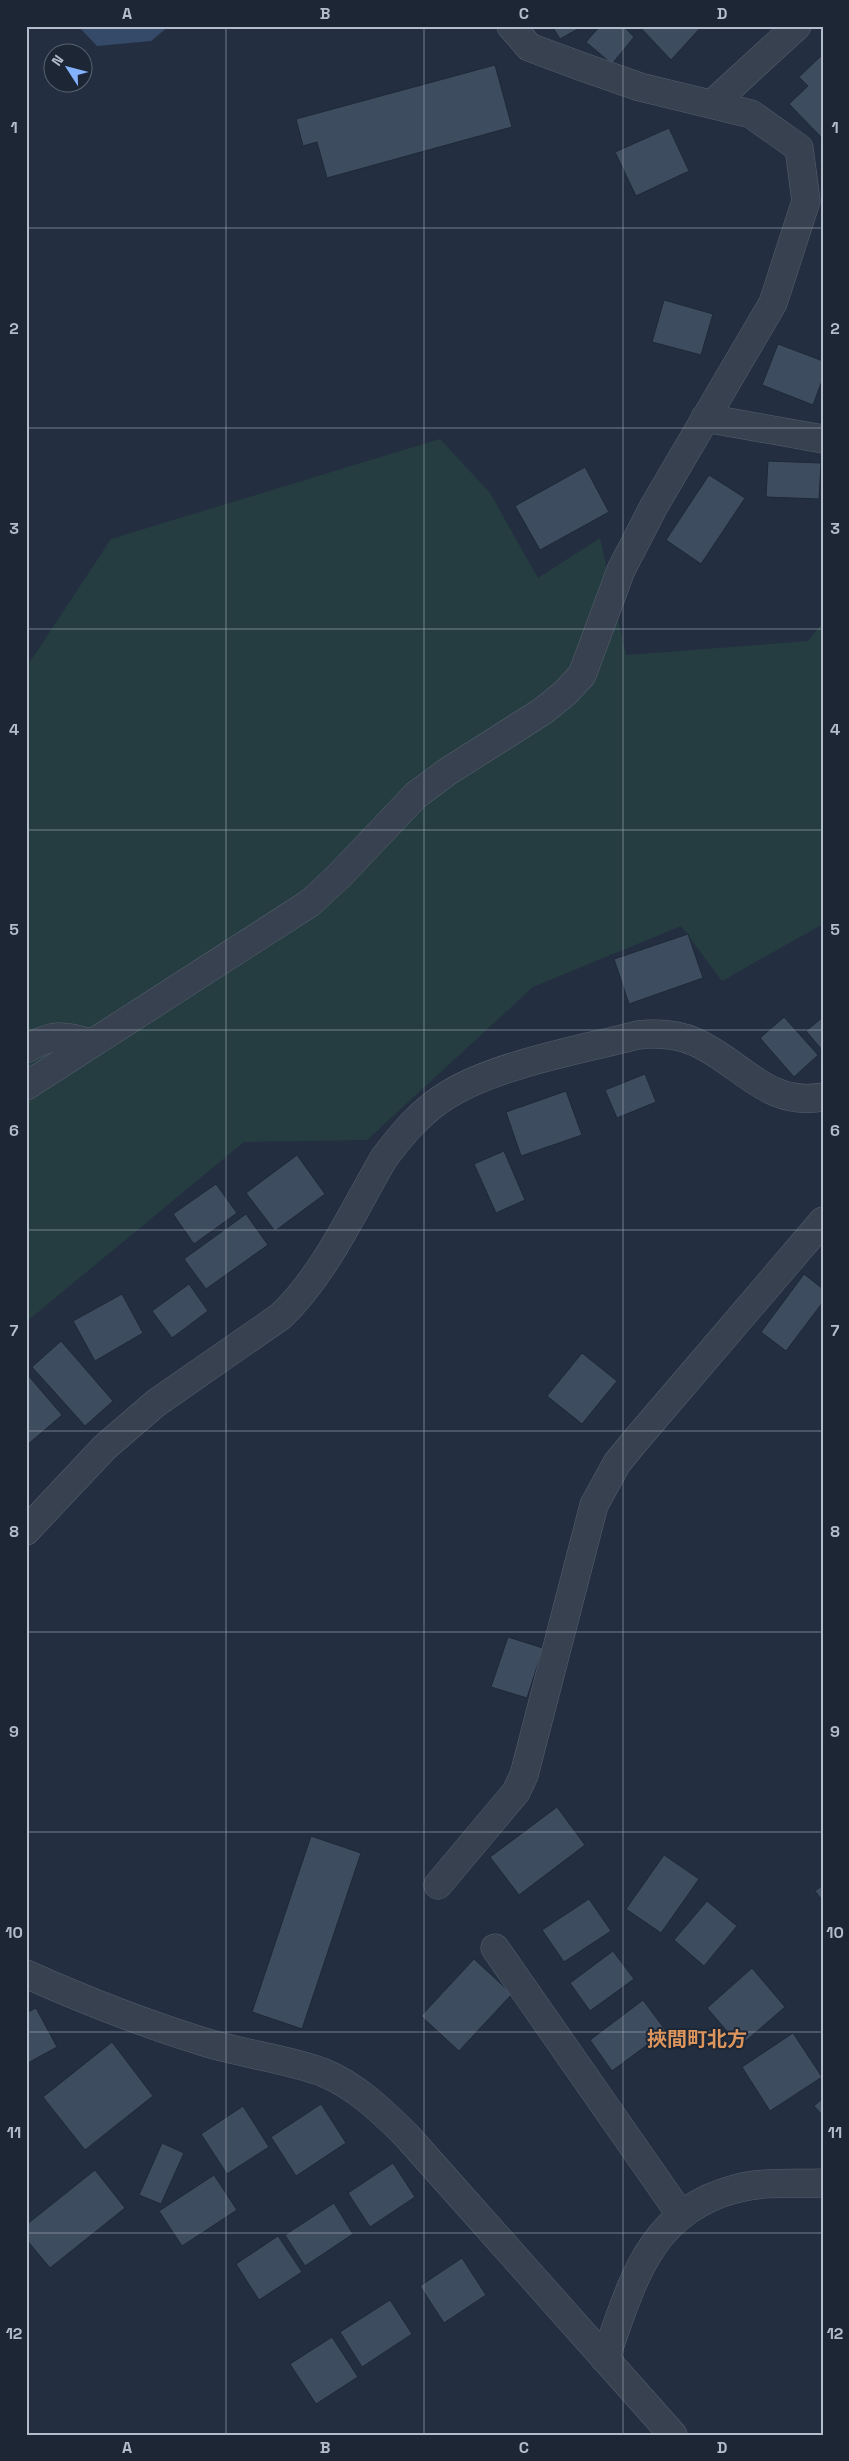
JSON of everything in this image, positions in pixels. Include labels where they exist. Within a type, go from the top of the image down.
[{"type":"street","points":[[26,1086],[310,903],[340,876],[416,795],[447,772],[543,711],[565,693],[582,675],[621,570],[654,506],[773,303],[815,202],[799,148],[751,114],[640,87],[529,47],[511,26]]},
{"type":"street","points":[[712,104],[797,26]]},
{"type":"street","points":[[705,418],[823,439]]},
{"type":"street","points":[[26,1531],[105,1446],[156,1403],[281,1316],[292,1305],[316,1275],[384,1158],[397,1140],[432,1106],[466,1085],[502,1071],[638,1035],[656,1033],[684,1038],[706,1047],[758,1084],[785,1097],[823,1097]]},
{"type":"street","points":[[26,1049],[40,1041],[61,1035],[91,1044]]},
{"type":"street","points":[[438,1885],[516,1792],[524,1775],[586,1534],[594,1505],[604,1485],[617,1463],[823,1222]]},
{"type":"street","points":[[495,1948],[681,2215]]},
{"type":"street","points":[[26,1974],[82,1999],[154,2026],[207,2043],[322,2072],[363,2096],[407,2136],[673,2435]]},
{"type":"street","points":[[605,2359],[629,2291],[647,2254],[662,2232],[681,2215],[735,2189],[775,2184],[823,2184]]},
{"type":"green space","points":[[440,439],[490,493],[538,578],[600,538],[626,655],[808,641],[823,622],[823,924],[722,981],[681,926],[533,987],[367,1140],[244,1142],[26,1322],[26,668],[111,539]]},
{"type":"water","points":[[78,26],[169,26],[151,41],[97,46]]},
{"type":"building","points":[[552,26],[583,26],[560,39]]},
{"type":"building","points":[[600,26],[623,26],[634,37],[612,64],[586,42]]},
{"type":"building","points":[[639,26],[702,26],[671,60]]},
{"type":"building","points":[[823,54],[823,139],[789,104],[808,86],[799,77]]},
{"type":"building","points":[[495,65],[512,127],[327,178],[317,142],[303,146],[296,119]]},
{"type":"building","points":[[669,128],[689,171],[636,196],[615,152]]},
{"type":"building","points":[[664,300],[713,314],[701,355],[652,342]]},
{"type":"building","points":[[778,344],[823,361],[823,378],[813,405],[762,385]]},
{"type":"building","points":[[768,461],[821,463],[819,499],[766,497]]},
{"type":"building","points":[[585,467],[609,512],[540,550],[515,506]]},
{"type":"building","points":[[709,475],[745,498],[701,564],[666,540]]},
{"type":"building","points":[[688,934],[703,978],[629,1004],[614,959]]},
{"type":"building","points":[[784,1017],[818,1055],[794,1077],[760,1038]]},
{"type":"building","points":[[823,1017],[823,1051],[806,1031]]},
{"type":"building","points":[[645,1074],[656,1102],[617,1118],[605,1090]]},
{"type":"building","points":[[566,1091],[582,1135],[521,1156],[506,1112]]},
{"type":"building","points":[[504,1151],[525,1200],[496,1213],[474,1164]]},
{"type":"building","points":[[297,1155],[325,1194],[275,1231],[246,1193]]},
{"type":"building","points":[[216,1184],[237,1213],[194,1244],[173,1214]]},
{"type":"building","points":[[246,1214],[268,1245],[206,1289],[184,1259]]},
{"type":"building","points":[[804,1274],[823,1289],[823,1302],[786,1351],[761,1332]]},
{"type":"building","points":[[189,1284],[208,1311],[172,1338],[152,1311]]},
{"type":"building","points":[[122,1294],[143,1333],[95,1361],[73,1321]]},
{"type":"building","points":[[61,1341],[113,1401],[85,1426],[32,1367]]},
{"type":"building","points":[[582,1353],[617,1381],[582,1424],[547,1396]]},
{"type":"building","points":[[26,1373],[62,1415],[26,1446]]},
{"type":"building","points":[[508,1637],[543,1648],[527,1698],[491,1687]]},
{"type":"building","points":[[557,1807],[585,1845],[519,1895],[490,1857]]},
{"type":"building","points":[[311,1836],[361,1853],[302,2029],[252,2012]]},
{"type":"building","points":[[664,1855],[699,1879],[661,1933],[626,1909]]},
{"type":"building","points":[[823,1885],[823,1901],[815,1891]]},
{"type":"building","points":[[589,1899],[611,1931],[564,1962],[542,1930]]},
{"type":"building","points":[[707,1901],[737,1926],[704,1966],[674,1940]]},
{"type":"building","points":[[613,1951],[634,1979],[590,2011],[570,1983]]},
{"type":"building","points":[[474,1959],[512,1994],[459,2051],[421,2016]]},
{"type":"building","points":[[752,1968],[785,2007],[740,2046],[707,2008]]},
{"type":"building","points":[[643,2000],[666,2031],[612,2071],[590,2040]]},
{"type":"building","points":[[36,2008],[57,2047],[26,2064],[26,2013]]},
{"type":"building","points":[[793,2033],[822,2077],[770,2111],[742,2067]]},
{"type":"building","points":[[112,2042],[153,2096],[85,2150],[43,2097]]},
{"type":"building","points":[[823,2098],[823,2116],[814,2106]]},
{"type":"building","points":[[321,2104],[346,2143],[296,2176],[271,2137]]},
{"type":"building","points":[[243,2106],[269,2147],[227,2174],[201,2134]]},
{"type":"building","points":[[162,2143],[184,2153],[161,2204],[139,2195]]},
{"type":"building","points":[[393,2163],[415,2197],[370,2227],[348,2193]]},
{"type":"building","points":[[95,2170],[125,2208],[50,2268],[26,2239],[26,2225]]},
{"type":"building","points":[[214,2175],[237,2210],[182,2246],[159,2211]]},
{"type":"building","points":[[334,2203],[353,2234],[305,2266],[285,2235]]},
{"type":"building","points":[[278,2236],[302,2272],[259,2300],[236,2264]]},
{"type":"building","points":[[462,2258],[486,2295],[444,2323],[420,2286]]},
{"type":"building","points":[[390,2300],[412,2334],[362,2367],[340,2332]]},
{"type":"building","points":[[332,2337],[358,2377],[316,2404],[290,2364]]},
{"type":"district","name":"挾間町北方","points":[[697,2039]]}]
